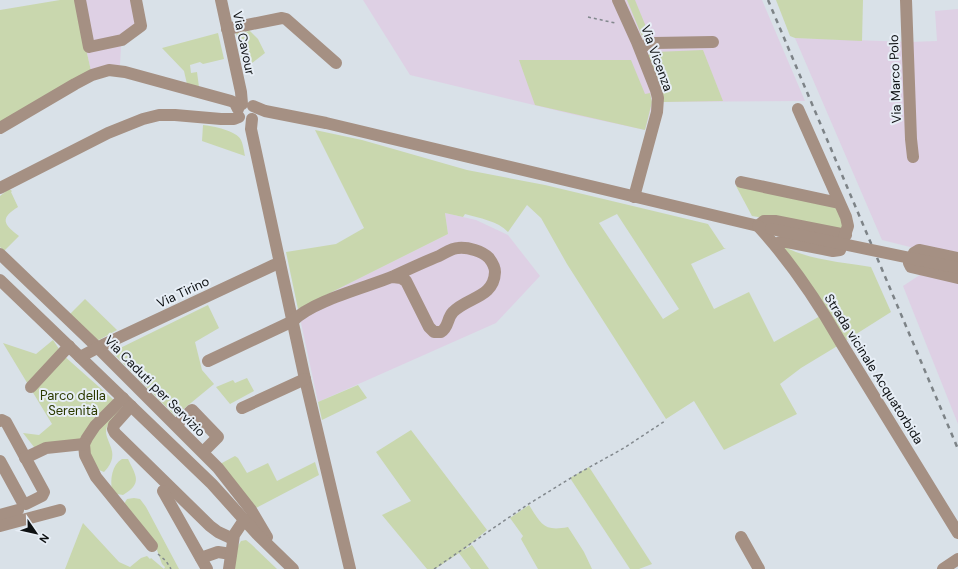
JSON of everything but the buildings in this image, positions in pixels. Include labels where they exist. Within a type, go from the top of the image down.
[{"type":"street","points":[[80,0],[89,47],[122,40],[141,26],[136,0]]},
{"type":"street","name":"Via Cavour","points":[[221,0],[247,111]]},
{"type":"street","name":"Via Vicenza","points":[[618,0],[640,47],[656,90],[658,105],[634,197]]},
{"type":"street","name":"Via Marco Polo","points":[[906,0],[913,157]]},
{"type":"street","points":[[227,29],[282,18],[286,19],[336,63]]},
{"type":"street","points":[[640,47],[654,43],[712,42]]},
{"type":"street","points":[[0,128],[92,75],[109,70],[125,72],[247,111],[326,123],[758,226],[771,237],[781,242],[833,251],[840,250],[848,226],[798,109]]},
{"type":"street","points":[[0,188],[108,133],[143,119],[159,115],[175,114],[233,119],[247,111]]},
{"type":"street","points":[[247,111],[305,379],[350,569]]},
{"type":"street","points":[[741,182],[839,203]]},
{"type":"street","points":[[758,226],[764,221],[775,221],[846,235]]},
{"type":"street","points":[[771,237],[958,268]]},
{"type":"street","name":"Strada vicinale Acquatorbida","points":[[771,237],[824,314],[958,533]]},
{"type":"street","points":[[208,361],[293,321],[298,316],[325,302],[392,277],[456,248],[474,250],[483,254],[490,259],[495,268],[494,276],[489,288],[483,294],[454,311],[451,315],[448,326],[441,332],[434,332],[429,328],[406,281],[401,278],[392,277]]},
{"type":"street","points":[[958,258],[919,250],[914,253],[909,263],[910,266],[914,268],[958,278]]},
{"type":"street","name":"Via Caduti per Servizio","points":[[0,254],[176,425],[218,468],[251,510],[274,551]]},
{"type":"street","name":"Via Tirino","points":[[80,357],[274,265],[280,264]]},
{"type":"street","name":"Via Caduti per Servizio","points":[[0,280],[212,484],[244,520],[293,569]]},
{"type":"street","points":[[31,386],[69,346]]},
{"type":"street","points":[[242,408],[305,379]]},
{"type":"street","points":[[127,402],[96,426],[84,444],[85,455],[96,477],[152,546]]},
{"type":"street","points":[[127,402],[114,425],[113,430],[115,433],[210,526],[218,532],[233,539]]},
{"type":"street","points":[[176,425],[192,410],[218,437],[203,452]]},
{"type":"street","points":[[0,421],[2,420],[6,422],[44,492],[42,496],[26,504],[23,503],[0,461]]},
{"type":"street","points":[[25,458],[46,448],[84,444]]},
{"type":"street","points":[[0,478],[20,515]]},
{"type":"street","points":[[163,491],[207,569]]},
{"type":"street","points":[[0,515],[20,515],[60,510]]},
{"type":"street","points":[[0,526],[20,515]]},
{"type":"street","points":[[229,569],[234,535],[244,520]]},
{"type":"street","points":[[741,537],[759,569]]},
{"type":"street","points":[[201,558],[218,552],[231,554]]},
{"type":"street","points":[[942,569],[958,559]]},
{"type":"path","points":[[588,17],[616,23]]},
{"type":"path","points":[[434,569],[527,505],[579,473],[624,448],[665,421]]},
{"type":"path","points":[[152,546],[166,561],[171,569]]},
{"type":"shaded area","points":[[75,0],[141,0],[146,28],[121,46],[120,65],[91,71]]},
{"type":"shaded area","points":[[363,0],[762,0],[805,101],[653,102],[645,130],[571,114],[410,75]]},
{"type":"shaded area","points":[[958,9],[958,259],[882,240],[795,38],[910,42],[937,41],[935,11]]},
{"type":"shaded area","points":[[445,213],[476,220],[508,235],[540,276],[496,323],[318,402],[298,309],[448,234]]},
{"type":"shaded area","points":[[932,267],[958,273],[958,424],[903,286]]},
{"type":"green space","points":[[60,0],[75,0],[91,71],[0,122],[0,10]]},
{"type":"green space","points":[[627,0],[635,0],[651,39],[643,39]]},
{"type":"green space","points":[[776,0],[863,0],[862,41],[795,38],[790,36]]},
{"type":"green space","points":[[245,30],[247,32],[249,30],[258,39],[265,53],[247,67],[242,62],[236,32]]},
{"type":"green space","points":[[218,33],[224,59],[203,64],[200,62],[190,65],[191,73],[197,72],[199,87],[187,84],[184,71],[162,48]]},
{"type":"green space","points":[[703,50],[723,101],[663,102],[648,55],[655,52]]},
{"type":"green space","points":[[519,60],[631,60],[645,94],[650,93],[652,102],[645,130],[535,105]]},
{"type":"green space","points":[[203,125],[213,126],[235,134],[241,140],[245,156],[202,141]]},
{"type":"green space","points":[[315,130],[362,140],[467,170],[545,185],[708,224],[724,248],[726,248],[691,264],[714,309],[749,292],[774,342],[822,315],[839,345],[801,368],[780,384],[797,414],[724,450],[694,401],[666,419],[567,264],[541,218],[527,205],[508,232],[499,225],[482,219],[465,214],[463,217],[445,213],[448,234],[298,309],[286,252],[336,244],[364,228]],"holes":[[[617,214],[679,309],[663,319],[599,223]]]},
{"type":"green space","points":[[736,186],[836,205],[844,226],[841,230],[752,216]]},
{"type":"green space","points":[[9,189],[12,191],[11,192],[18,207],[8,214],[6,221],[10,228],[19,236],[4,251],[0,247],[0,196]]},
{"type":"green space","points":[[785,247],[815,258],[871,267],[891,312],[842,343],[783,249]]},
{"type":"green space","points":[[85,299],[117,330],[95,342],[68,316]]},
{"type":"green space","points":[[208,305],[219,328],[195,342],[202,370],[214,384],[175,416],[112,352]]},
{"type":"green space","name":"Parco della Serenità","points":[[53,340],[63,355],[125,410],[108,425],[106,430],[112,452],[112,458],[110,465],[104,472],[99,470],[84,448],[34,447],[23,433],[39,435],[52,424],[3,343],[36,354]]},
{"type":"green space","points":[[247,378],[254,391],[230,404],[216,387],[233,380],[235,383]]},
{"type":"green space","points":[[358,385],[367,398],[322,420],[318,402]]},
{"type":"green space","points":[[411,430],[487,530],[462,551],[472,545],[489,569],[471,569],[459,553],[435,569],[427,569],[382,515],[411,501],[376,452]]},
{"type":"green space","points":[[235,456],[238,458],[247,473],[268,463],[277,481],[315,462],[319,475],[256,508],[220,464]]},
{"type":"green space","points":[[122,459],[128,459],[136,479],[133,487],[123,495],[117,494],[112,490],[111,481],[112,473],[116,465]]},
{"type":"green space","points":[[589,467],[652,564],[639,569],[630,569],[570,478]]},
{"type":"green space","points":[[127,499],[140,499],[146,507],[179,569],[164,569],[165,567],[162,564],[157,550],[135,524],[124,504]]},
{"type":"green space","points":[[529,505],[540,522],[544,525],[553,528],[568,527],[584,552],[592,569],[538,569],[521,539],[523,536],[510,518]]},
{"type":"green space","points":[[83,523],[119,562],[130,567],[141,558],[147,556],[164,569],[65,569]]},
{"type":"green space","points":[[246,540],[277,569],[234,569],[238,546],[241,541]]},
{"type":"railway","points":[[768,0],[958,449]]}]
